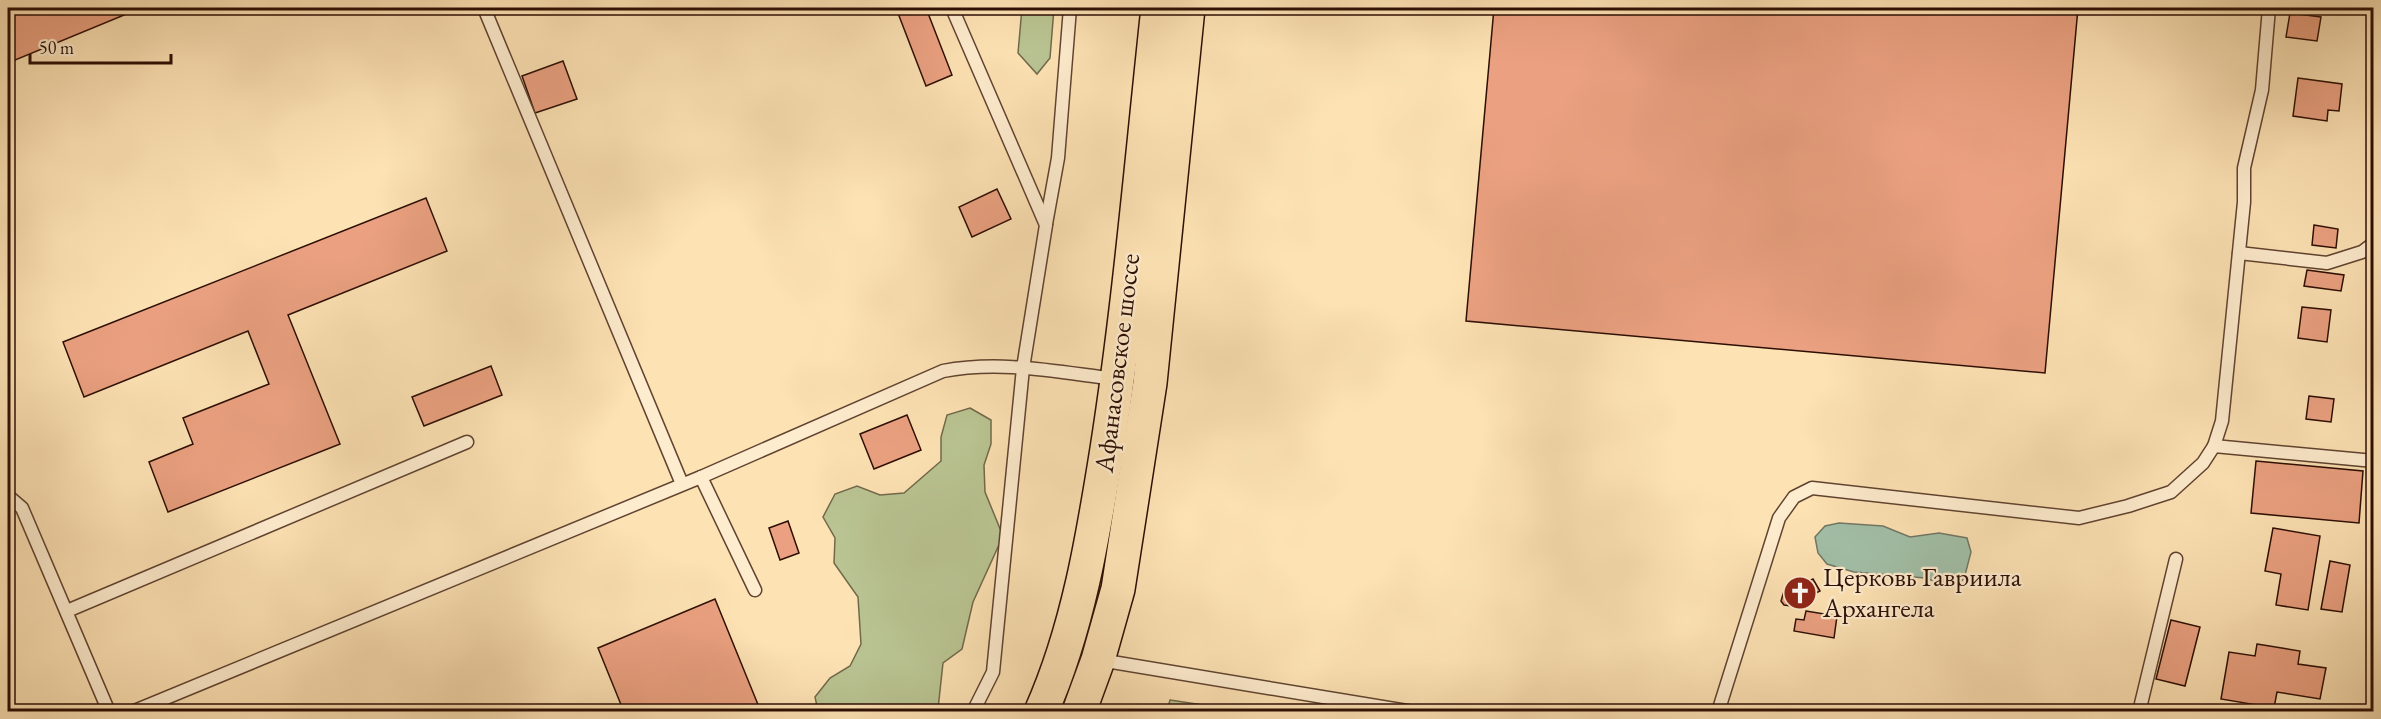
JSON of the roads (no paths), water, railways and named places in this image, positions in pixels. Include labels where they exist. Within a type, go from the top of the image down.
[{"type":"main road","name":"Афанасовское шоссе","points":[[1078,711],[1098,660],[1118,589],[1158,8]]},
{"type":"main road","name":"Афанасовское шоссе","points":[[1041,711],[1071,627],[1134,381],[1188,8]]},
{"type":"lane","points":[[484,8],[682,484]]},
{"type":"lane","points":[[952,8],[1046,225]]},
{"type":"lane","points":[[973,711],[993,672],[1023,368],[1058,158],[1070,8]]},
{"type":"lane","points":[[1718,711],[1779,518],[1794,498],[1812,488],[2079,518],[2171,492],[2203,463],[2214,446],[2222,421],[2244,202],[2244,168],[2262,90],[2269,8]]},
{"type":"lane","points":[[2239,253],[2326,263],[2361,252],[2373,243]]},
{"type":"lane","points":[[132,711],[701,477],[943,371],[972,366],[1001,365],[1134,381]]},
{"type":"lane","points":[[67,611],[467,442]]},
{"type":"lane","points":[[2214,446],[2373,461]]},
{"type":"lane","points":[[701,477],[755,590]]},
{"type":"lane","points":[[8,496],[22,508],[109,711]]},
{"type":"lane","points":[[2139,711],[2176,559]]},
{"type":"lane","points":[[1098,660],[1413,711]]},
{"type":"place","name":"Церковь Гавриила Архангела","points":[[1800,593]]}]
